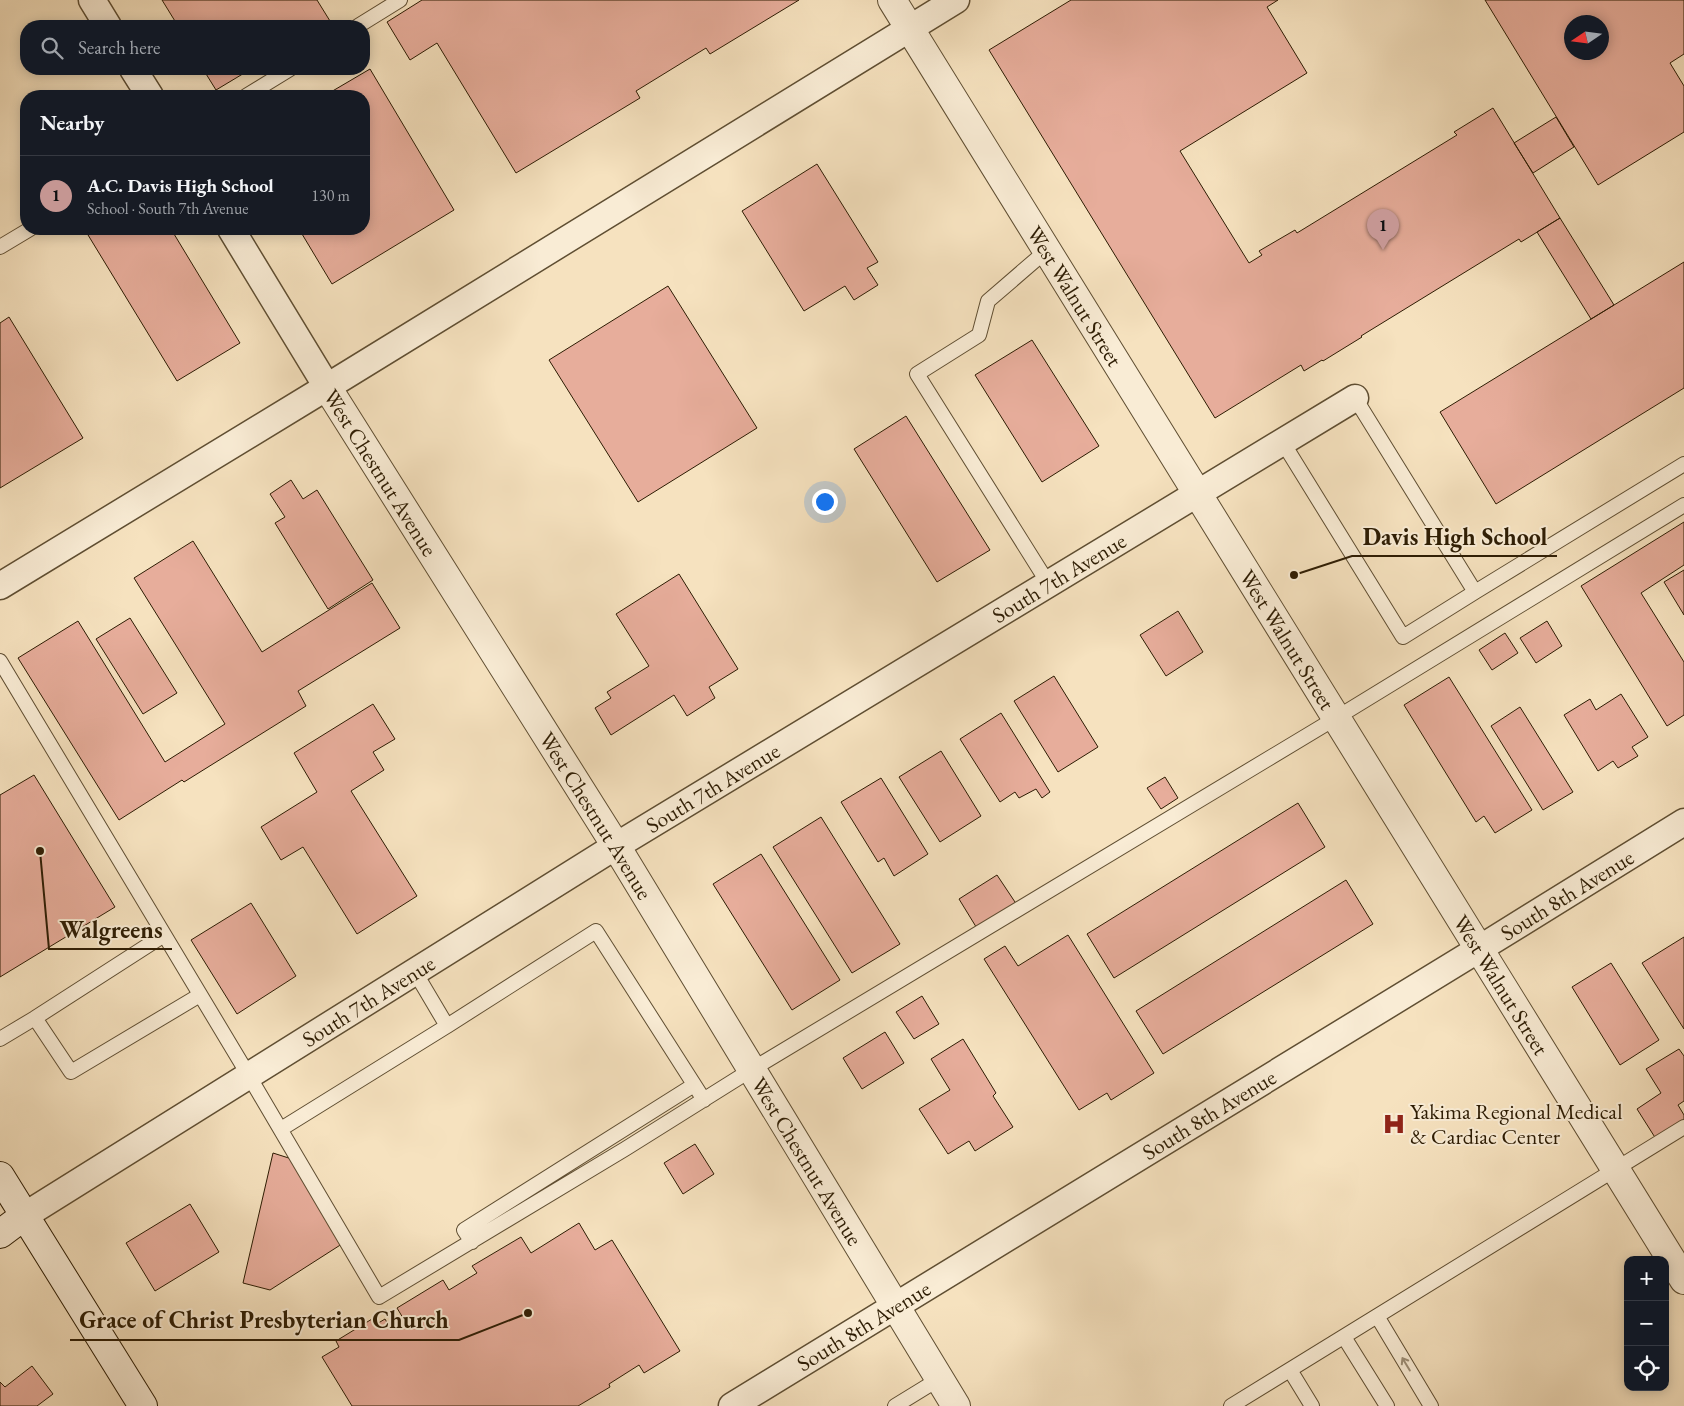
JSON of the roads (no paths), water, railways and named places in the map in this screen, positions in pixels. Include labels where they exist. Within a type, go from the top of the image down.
[{"type":"street","points":[[92,0],[104,20]]},
{"type":"street","name":"West Walnut Street","points":[[892,0],[1684,1280]]},
{"type":"street","points":[[0,586],[956,0]]},
{"type":"street","points":[[137,75],[146,90]]},
{"type":"street","name":"West Chestnut Avenue","points":[[235,235],[327,387],[616,846],[956,1406]]},
{"type":"street","name":"South 7th Avenue","points":[[24,1216],[616,846],[1355,398]]},
{"type":"street","name":"South 8th Avenue","points":[[732,1406],[1684,822]]},
{"type":"street","points":[[0,1176],[143,1406]]},
{"type":"street","points":[[0,1234],[24,1216]]},
{"type":"lane","points":[[368,20],[400,0]]},
{"type":"lane","points":[[256,90],[280,75]]},
{"type":"lane","points":[[0,247],[20,235]]},
{"type":"lane","points":[[1046,251],[988,301],[979,335],[917,374],[1048,583]]},
{"type":"lane","points":[[1355,398],[1475,592]]},
{"type":"lane","points":[[1282,441],[1403,636],[1684,464]]},
{"type":"lane","points":[[0,661],[379,1296],[472,1242],[1684,505]]},
{"type":"lane","points":[[281,1129],[596,931],[704,1100]]},
{"type":"lane","points":[[0,1039],[164,934]]},
{"type":"lane","points":[[415,972],[447,1026]]},
{"type":"lane","points":[[35,1018],[70,1072],[200,995]]},
{"type":"lane","points":[[472,1242],[464,1230],[694,1085]]},
{"type":"lane","points":[[1231,1406],[1684,1128]]},
{"type":"lane","points":[[1377,1316],[1431,1406]]},
{"type":"lane","points":[[1344,1337],[1387,1406]]},
{"type":"lane","points":[[1290,1370],[1312,1406]]},
{"type":"lane","points":[[895,1406],[940,1380]]},
{"type":"place","name":"A.C. Davis High School","points":[[1383,250]]},
{"type":"place","name":"Davis High School","points":[[1294,575]]},
{"type":"place","name":"Walgreens","points":[[40,851]]},
{"type":"place","name":"Yakima Regional Medical & Cardiac Center","points":[[1394,1124]]},
{"type":"place","name":"Grace of Christ Presbyterian Church","points":[[528,1313]]}]
